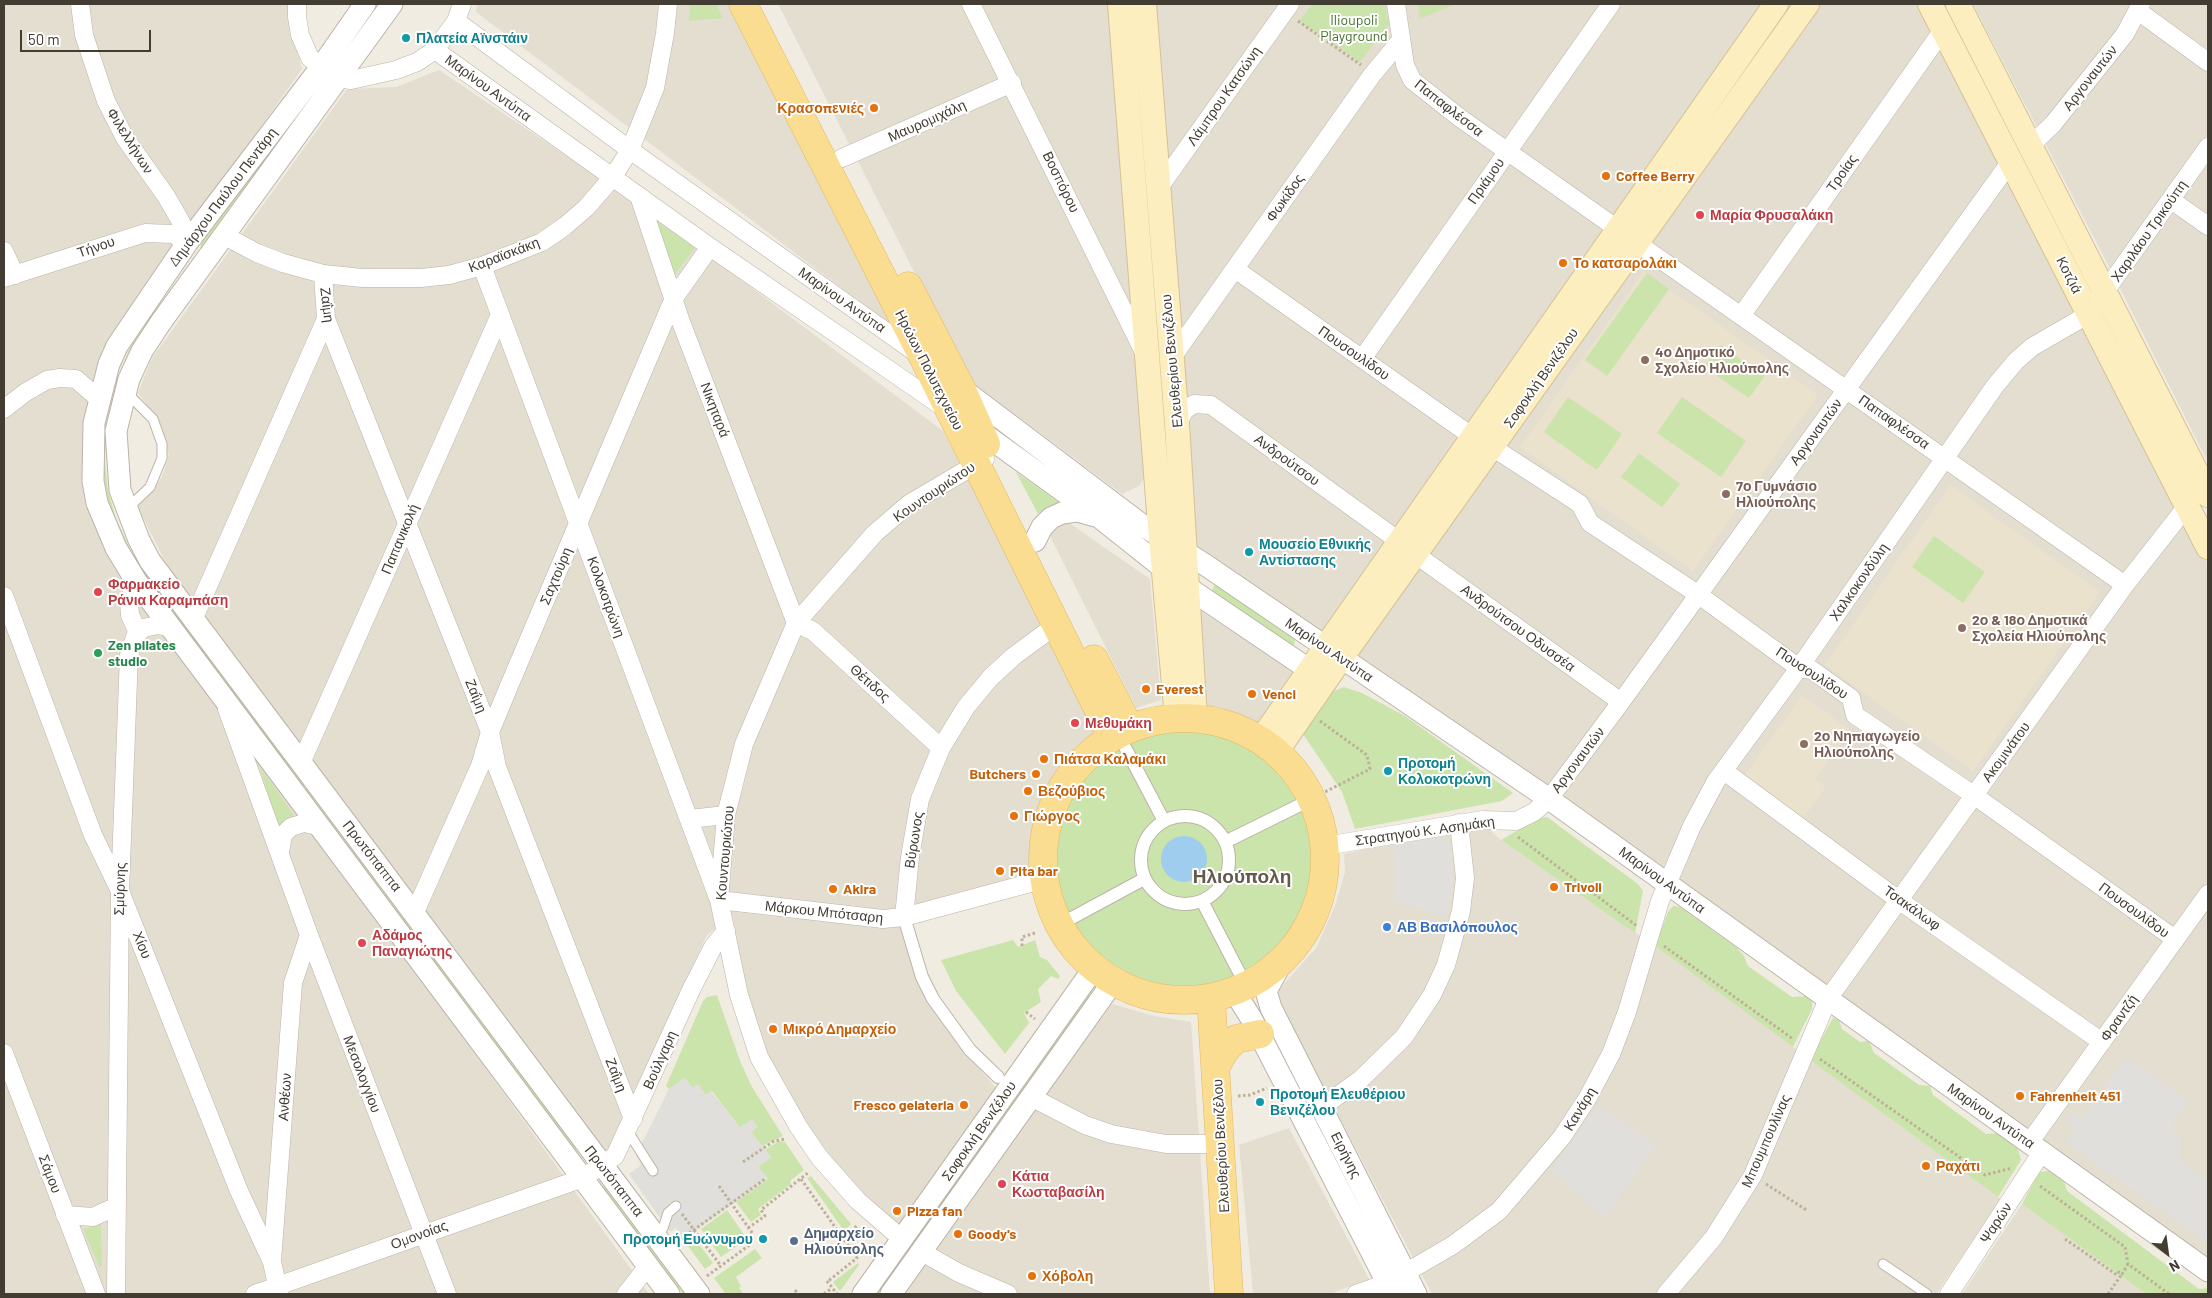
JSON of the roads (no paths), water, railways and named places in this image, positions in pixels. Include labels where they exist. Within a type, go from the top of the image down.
[{"type":"main road","name":"Ηρώων Πολυτεχνείου","points":[[743,4],[924,359],[955,399]]},
{"type":"main road","name":"Ηρώων Πολυτεχνείου","points":[[764,4],[842,158],[955,399],[1035,541],[1123,739]]},
{"type":"main road","name":"Ελευθερίου Βενιζέλου","points":[[1120,4],[1160,359],[1177,424],[1186,553],[1186,719]]},
{"type":"main road","name":"Ελευθερίου Βενιζέλου","points":[[1144,4],[1158,189],[1161,538],[1186,719]]},
{"type":"main road","name":"Σοφοκλή Βενιζέλου","points":[[1628,237],[1776,4]]},
{"type":"main road","name":"Σοφοκλή Βενιζέλου","points":[[1269,746],[1628,237],[1807,4]]},
{"type":"main road","name":"Κοτζιά","points":[[1930,4],[2208,547]]},
{"type":"main road","name":"Κοτζιά","points":[[1960,5],[2104,293],[2206,484]]},
{"type":"main road","name":"Ηρώων Πολυτεχνείου","points":[[983,450],[1056,625],[1123,739]]},
{"type":"main road","points":[[1186,719],[1230,725],[1269,746],[1289,765],[1305,787],[1321,825],[1325,846],[1323,883],[1314,913],[1299,940],[1282,962],[1229,988],[1177,1000],[1142,995],[1103,975],[1073,947],[1059,925],[1050,902],[1045,879],[1044,844],[1051,813],[1064,784],[1084,760],[1123,739],[1145,724],[1186,719]]},
{"type":"main road","name":"Ελευθερίου Βενιζέλου","points":[[1229,988],[1216,1066],[1230,1294]]},
{"type":"main road","points":[[1216,1066],[1225,1050],[1236,1039],[1260,1034]]},
{"type":"street","name":"Φιλελλήνων","points":[[80,4],[84,35],[106,101],[125,138],[166,196],[180,222],[187,243]]},
{"type":"street","points":[[297,4],[296,17],[303,44],[312,60],[339,78],[351,80],[383,74],[417,62],[435,50],[456,21],[462,4]]},
{"type":"street","name":"Δημάρχου Παύλου Πεντάρη","points":[[99,400],[109,364],[117,346],[187,243],[320,67],[365,4]]},
{"type":"street","name":"Δημάρχου Παύλου Πεντάρη","points":[[126,391],[142,351],[392,4]]},
{"type":"street","name":"Καραϊσκάκη","points":[[224,236],[257,253],[283,263],[323,274],[362,278],[421,278],[449,274],[482,266],[542,242],[566,226],[586,208],[612,178],[630,150],[655,88],[666,33],[668,4]]},
{"type":"street","name":"Βοσπόρου","points":[[971,4],[1160,359]]},
{"type":"street","name":"Παπαφλέσσα","points":[[1396,4],[1405,65],[1412,80],[1506,152],[2125,586]]},
{"type":"street","name":"Πριάμου","points":[[1362,358],[1611,4]]},
{"type":"street","points":[[2140,8],[2208,62]]},
{"type":"street","name":"Αργοναυτών","points":[[2030,146],[2053,124],[2125,34],[2140,8]]},
{"type":"street","name":"Λάμπρου Κατσώνη","points":[[1158,189],[1292,11]]},
{"type":"street","name":"Μαρίνου Αντύπα","points":[[456,21],[630,150],[924,359]]},
{"type":"street","name":"Τροίας","points":[[1741,316],[1944,30]]},
{"type":"street","name":"Φωκίδος","points":[[1160,359],[1235,269],[1372,75],[1401,40]]},
{"type":"street","name":"Μαρίνου Αντύπα","points":[[435,50],[710,247],[1040,450],[1161,538],[1186,553],[1549,799],[2208,1271]]},
{"type":"street","name":"Μαυρομιχάλη","points":[[842,158],[1012,83]]},
{"type":"street","name":"Χαριλάου Τρικούπη","points":[[2089,314],[2208,147]]},
{"type":"street","name":"Αργοναυτών","points":[[1549,799],[1699,595],[2011,161]]},
{"type":"street","name":"Νικηταρά","points":[[639,196],[681,322],[796,623]]},
{"type":"street","points":[[2170,200],[2208,226]]},
{"type":"street","name":"Τήνου","points":[[9,276],[145,232],[173,234],[187,243]]},
{"type":"street","points":[[187,243],[195,276]]},
{"type":"street","name":"Σαχτούρη","points":[[415,912],[480,766],[490,732],[674,298],[710,247]]},
{"type":"street","points":[[4,251],[9,276]]},
{"type":"street","name":"Κολοκοτρώνη","points":[[482,266],[719,900]]},
{"type":"street","name":"Πουσουλίδου","points":[[1235,269],[1482,442],[1580,504],[1590,523],[1699,595],[1799,668],[1812,670],[1851,698],[1856,715],[1975,796],[2175,939]]},
{"type":"street","name":"Ζαΐμη","points":[[323,274],[326,319],[490,732],[497,767],[630,1124]]},
{"type":"street","name":"Χαλκοκονδύλη","points":[[1668,884],[1692,826],[1724,771],[1946,459],[1994,386],[2016,361],[2032,347],[2089,314]]},
{"type":"street","name":"Παπανικολή","points":[[300,763],[500,316]]},
{"type":"street","points":[[193,620],[326,319]]},
{"type":"street","points":[[4,409],[26,392],[47,380],[60,378],[76,379],[99,400]]},
{"type":"street","name":"Πρωτόπαππα","points":[[126,391],[116,431],[117,472],[126,510],[150,561],[300,763],[415,912],[602,1166],[656,1235],[703,1285]]},
{"type":"street","name":"Πρωτόπαππα","points":[[99,400],[94,423],[93,481],[105,525],[136,581],[669,1294]]},
{"type":"street","name":"Ανδρούτσου","points":[[1177,424],[1185,410],[1194,404],[1211,405],[1407,548]]},
{"type":"street","name":"Μαρίνου Αντύπα","points":[[983,450],[1099,517],[1187,587],[1317,676]]},
{"type":"street","name":"Κουντουριώτου","points":[[902,1239],[858,1200],[819,1157],[782,1099],[760,1057],[738,995],[719,900],[726,815],[744,744],[796,623],[875,533],[909,504],[983,450]]},
{"type":"street","name":"Ακομινάτου","points":[[1828,999],[2125,586],[2187,506]]},
{"type":"street","points":[[1035,541],[1042,527],[1051,518],[1062,513],[1077,512],[1099,517]]},
{"type":"street","name":"Ανδρούτσου Οδυσσέα","points":[[1407,548],[1621,702]]},
{"type":"street","points":[[136,581],[129,603],[130,615],[138,634],[143,628],[158,625],[170,628]]},
{"type":"street","name":"Χίου","points":[[4,596],[93,835],[120,891],[239,1191],[272,1262],[278,1290]]},
{"type":"street","name":"Θέτιδος","points":[[796,623],[813,631],[941,748]]},
{"type":"street","name":"Βύρωνος","points":[[998,1077],[970,1050],[933,999],[922,977],[904,917],[910,857],[920,799],[941,748],[966,707],[991,677],[1014,656],[1056,625]]},
{"type":"street","name":"Σμύρνης","points":[[116,1294],[115,1207],[120,891],[129,655],[138,634]]},
{"type":"street","name":"Μεσολογγίου","points":[[222,697],[309,935],[447,1294]]},
{"type":"street","points":[[1123,739],[1164,821]]},
{"type":"street","name":"Τσακάλωφ","points":[[1724,771],[1900,900],[2102,1042]]},
{"type":"street","name":"Στρατηγού Κ. Ασημάκη","points":[[1325,846],[1459,823],[1483,820],[1516,821],[1534,812],[1549,799]]},
{"type":"street","points":[[1225,842],[1304,803]]},
{"type":"street","points":[[689,819],[726,815]]},
{"type":"street","points":[[1181,815],[1202,820],[1215,828],[1225,842],[1229,855],[1228,869],[1223,883],[1213,894],[1202,901],[1187,904],[1171,901],[1155,892],[1144,879],[1141,868],[1143,844],[1152,829],[1164,821],[1181,815]]},
{"type":"street","points":[[1322,1107],[1361,1079],[1404,1037],[1439,980],[1455,939],[1462,911],[1465,878],[1459,823]]},
{"type":"street","points":[[280,852],[283,835],[291,827],[304,824],[318,826]]},
{"type":"street","name":"Μάρκου Μπότσαρη","points":[[719,900],[883,919],[904,917],[1045,879]]},
{"type":"street","points":[[1068,920],[1144,879]]},
{"type":"street","name":"Κανάρη","points":[[1356,1294],[1395,1284],[1499,1211],[1562,1138],[1587,1099],[1611,1054],[1627,1012],[1649,934],[1668,884]]},
{"type":"street","name":"Φραντζή","points":[[2036,1147],[2102,1042],[2208,894]]},
{"type":"street","points":[[1202,901],[1229,988]]},
{"type":"street","name":"Βούλγαρη","points":[[583,1178],[615,1156],[691,990],[714,947],[726,932]]},
{"type":"street","name":"Ανθέων","points":[[272,1262],[293,983],[309,935]]},
{"type":"street","name":"Ειρήνης","points":[[1282,962],[1266,992],[1275,1016],[1322,1107],[1395,1284]]},
{"type":"street","name":"Σοφοκλή Βενιζέλου","points":[[892,1294],[1031,1097],[1103,975]]},
{"type":"street","name":"Σοφοκλή Βενιζέλου","points":[[863,1294],[902,1239],[1103,975]]},
{"type":"street","name":"Ειρήνης","points":[[1229,988],[1260,1034],[1395,1284],[1416,1294]]},
{"type":"street","name":"Μπουμπουλίνας","points":[[1673,1292],[1714,1238],[1753,1176],[1828,999]]},
{"type":"street","name":"Σάμου","points":[[4,1053],[96,1294]]},
{"type":"street","points":[[1031,1097],[1085,1125],[1111,1134],[1166,1144],[1220,1144]]},
{"type":"street","name":"Ψαρών","points":[[1949,1294],[2036,1147]]},
{"type":"street","name":"Ομονοίας","points":[[255,1294],[278,1290],[423,1233],[583,1178]]},
{"type":"street","points":[[66,1214],[93,1217],[115,1207]]},
{"type":"street","points":[[922,1252],[960,1273],[1008,1294]]},
{"type":"street","points":[[626,1294],[648,1266]]},
{"type":"lane","points":[[126,391],[152,419],[162,444],[162,458],[150,487],[126,510]]},
{"type":"lane","points":[[630,1124],[653,1171]]},
{"type":"lane","points":[[656,1235],[662,1228],[668,1213],[676,1206]]},
{"type":"lane","points":[[1883,1264],[1927,1294]]},
{"type":"water","points":[[1180,836],[1188,836],[1197,840],[1203,846],[1207,859],[1203,872],[1197,878],[1188,882],[1180,882],[1171,878],[1165,872],[1161,863],[1161,855],[1165,846],[1171,840]]},
{"type":"place","name":"Πλατεία Αϊνστάιν","points":[[406,38]]},
{"type":"place","name":"Κρασοπενιές","points":[[874,108]]},
{"type":"place","name":"Coffee Berry","points":[[1606,176]]},
{"type":"place","name":"Μαρία Φρυσαλάκη","points":[[1700,215]]},
{"type":"place","name":"Το κατσαρολάκι","points":[[1563,263]]},
{"type":"place","name":"4ο Δημοτικό Σχολείο Ηλιούπολης","points":[[1645,360]]},
{"type":"place","name":"7ο Γυμνάσιο Ηλιούπολης","points":[[1726,494]]},
{"type":"place","name":"Μουσείο Εθνικής Αντίστασης","points":[[1249,552]]},
{"type":"place","name":"Φαρμακείο Ράνια Καραμπάση","points":[[98,592]]},
{"type":"place","name":"2ο & 18ο Δημοτικά Σχολεία Ηλιούπολης","points":[[1962,628]]},
{"type":"place","name":"Zen pilates studio","points":[[98,653]]},
{"type":"place","name":"Everest","points":[[1146,689]]},
{"type":"place","name":"Venci","points":[[1252,694]]},
{"type":"place","name":"Μεθυμάκη","points":[[1075,723]]},
{"type":"place","name":"2ο Νηπιαγωγείο Ηλιούπολης","points":[[1804,744]]},
{"type":"place","name":"Πιάτσα Καλαμάκι","points":[[1044,759]]},
{"type":"place","name":"Προτομή Κολοκοτρώνη","points":[[1388,771]]},
{"type":"place","name":"Butchers","points":[[1036,774]]},
{"type":"place","name":"Βεζούβιος","points":[[1028,791]]},
{"type":"place","name":"Γιώργος","points":[[1014,816]]},
{"type":"place","name":"Pita bar","points":[[1000,871]]},
{"type":"place","name":"Trivoli","points":[[1554,887]]},
{"type":"place","name":"Akira","points":[[833,889]]},
{"type":"place","name":"ΑΒ Βασιλόπουλος","points":[[1387,927]]},
{"type":"place","name":"Αδάμος Παναγιώτης","points":[[362,943]]},
{"type":"place","name":"Μικρό Δημαρχείο","points":[[773,1029]]},
{"type":"place","name":"Fahrenheit 451","points":[[2020,1096]]},
{"type":"place","name":"Προτομή Ελευθέριου Βενιζέλου","points":[[1260,1102]]},
{"type":"place","name":"Fresco gelateria","points":[[964,1105]]},
{"type":"place","name":"Ραχάτι","points":[[1926,1166]]},
{"type":"place","name":"Κάτια Κωσταβασίλη","points":[[1002,1184]]},
{"type":"place","name":"Pizza fan","points":[[897,1211]]},
{"type":"place","name":"Goody's","points":[[958,1234]]},
{"type":"place","name":"Προτομή Ευώνυμου","points":[[763,1239]]},
{"type":"place","name":"Δημαρχείο Ηλιούπολης","points":[[794,1241]]},
{"type":"place","name":"Χόβολη","points":[[1032,1276]]},
{"type":"district","name":"Ηλιούπολη","points":[[1242,877]]},
{"type":"park label","name":"Ilioupoli Playground","points":[[1354,28]]}]
